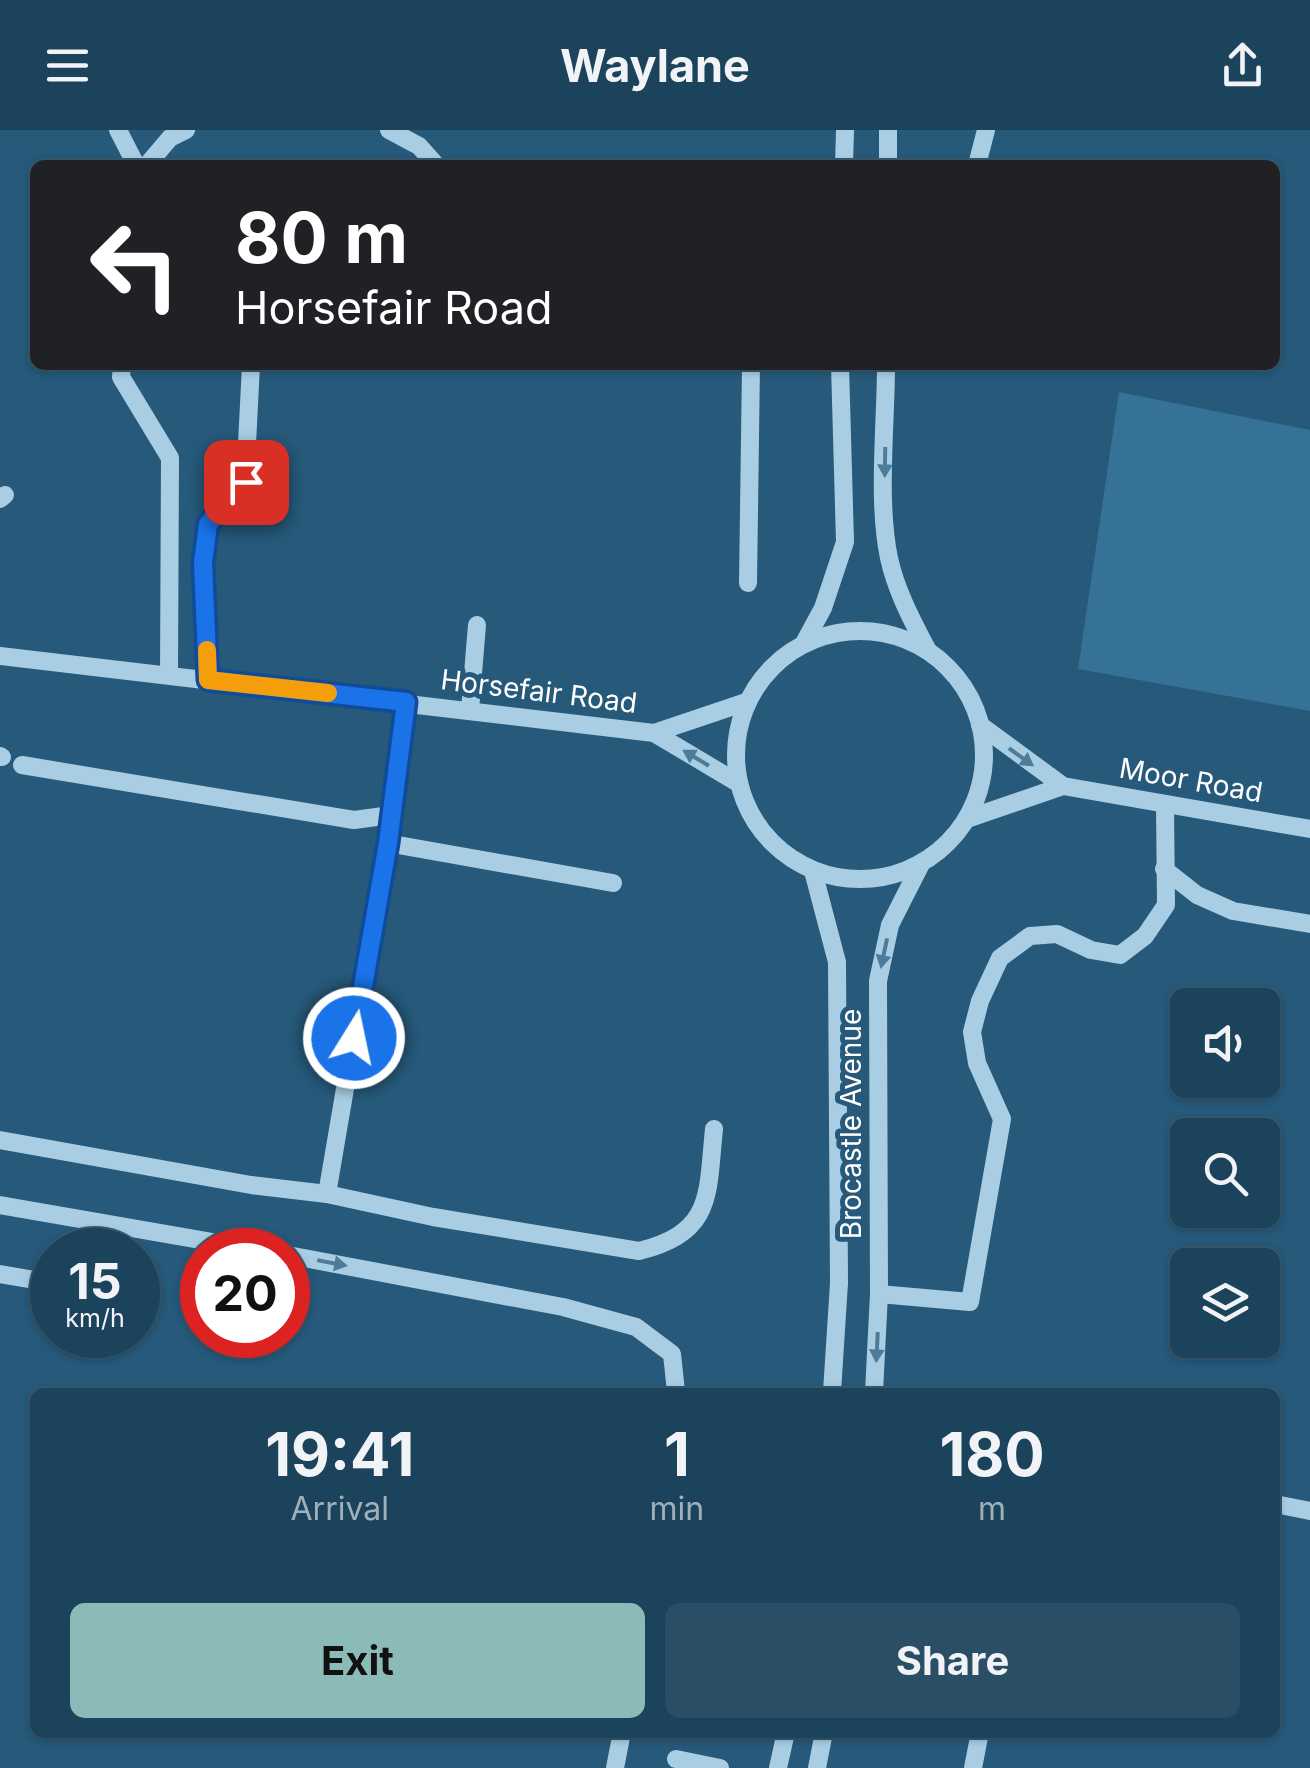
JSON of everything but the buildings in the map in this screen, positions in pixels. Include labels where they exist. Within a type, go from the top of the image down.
[{"type":"street","points":[[118,130],[133,160]]},
{"type":"street","points":[[151,160],[170,138],[186,130]]},
{"type":"street","points":[[389,130],[418,146],[431,160]]},
{"type":"street","points":[[844,160],[845,130]]},
{"type":"street","points":[[888,130],[888,160]]},
{"type":"street","points":[[978,160],[986,130]]},
{"type":"street","points":[[122,370],[170,458],[169,675]]},
{"type":"street","points":[[208,680],[203,563],[208,524],[246,482],[251,370]]},
{"type":"street","points":[[748,583],[751,370]]},
{"type":"street","points":[[804,644],[823,608],[845,542],[840,370]]},
{"type":"street","points":[[886,370],[884,524],[889,560],[906,608],[928,652]]},
{"type":"street","points":[[470,710],[477,625]]},
{"type":"street","points":[[868,631],[899,637],[928,652],[970,696],[980,725],[984,757],[979,790],[967,819],[947,844],[921,864],[886,877],[850,880],[813,871],[786,856],[764,836],[748,811],[738,783],[735,742],[746,702],[770,668],[804,644],[835,633],[868,631]]},
{"type":"street","name":"Horsefair Road","points":[[0,656],[654,733],[738,783]]},
{"type":"street","points":[[327,1194],[388,843],[406,702]]},
{"type":"street","name":"Horsefair Road","points":[[654,733],[746,702]]},
{"type":"street","name":"Moor Road","points":[[980,725],[1063,786],[1310,829]]},
{"type":"street","points":[[22,764],[354,820],[391,815]]},
{"type":"street","name":"Moor Road","points":[[967,819],[1063,786]]},
{"type":"street","points":[[879,1294],[970,1302],[1002,1119],[977,1063],[972,1032],[980,1001],[1000,958],[1030,936],[1057,934],[1092,950],[1120,955],[1146,936],[1166,905],[1165,804]]},
{"type":"street","points":[[388,843],[612,884]]},
{"type":"street","name":"Brocastle Avenue","points":[[874,1388],[879,1294],[878,981],[890,925],[921,864]]},
{"type":"street","points":[[1164,869],[1197,896],[1234,911],[1310,924]]},
{"type":"street","name":"Brocastle Avenue","points":[[813,871],[837,962],[839,1283],[832,1388]]},
{"type":"street","points":[[0,1140],[639,1251],[667,1244],[686,1233],[698,1216],[707,1193],[714,1129]]},
{"type":"street","points":[[0,1205],[180,1236]]},
{"type":"street","points":[[310,1259],[563,1307],[636,1327],[672,1354],[676,1388]]},
{"type":"street","points":[[0,1274],[30,1279]]},
{"type":"street","points":[[1280,1505],[1310,1511]]},
{"type":"street","points":[[615,1768],[621,1738]]},
{"type":"street","points":[[778,1768],[785,1738]]},
{"type":"street","points":[[817,1768],[823,1738]]},
{"type":"street","points":[[974,1768],[979,1738]]},
{"type":"street","points":[[676,1759],[720,1768]]},
{"type":"slow traffic","points":[[207,650],[208,680],[328,693]]},
{"type":"route","points":[[246,482],[208,524],[203,563],[208,680],[406,702],[388,843],[354,1038]]}]
